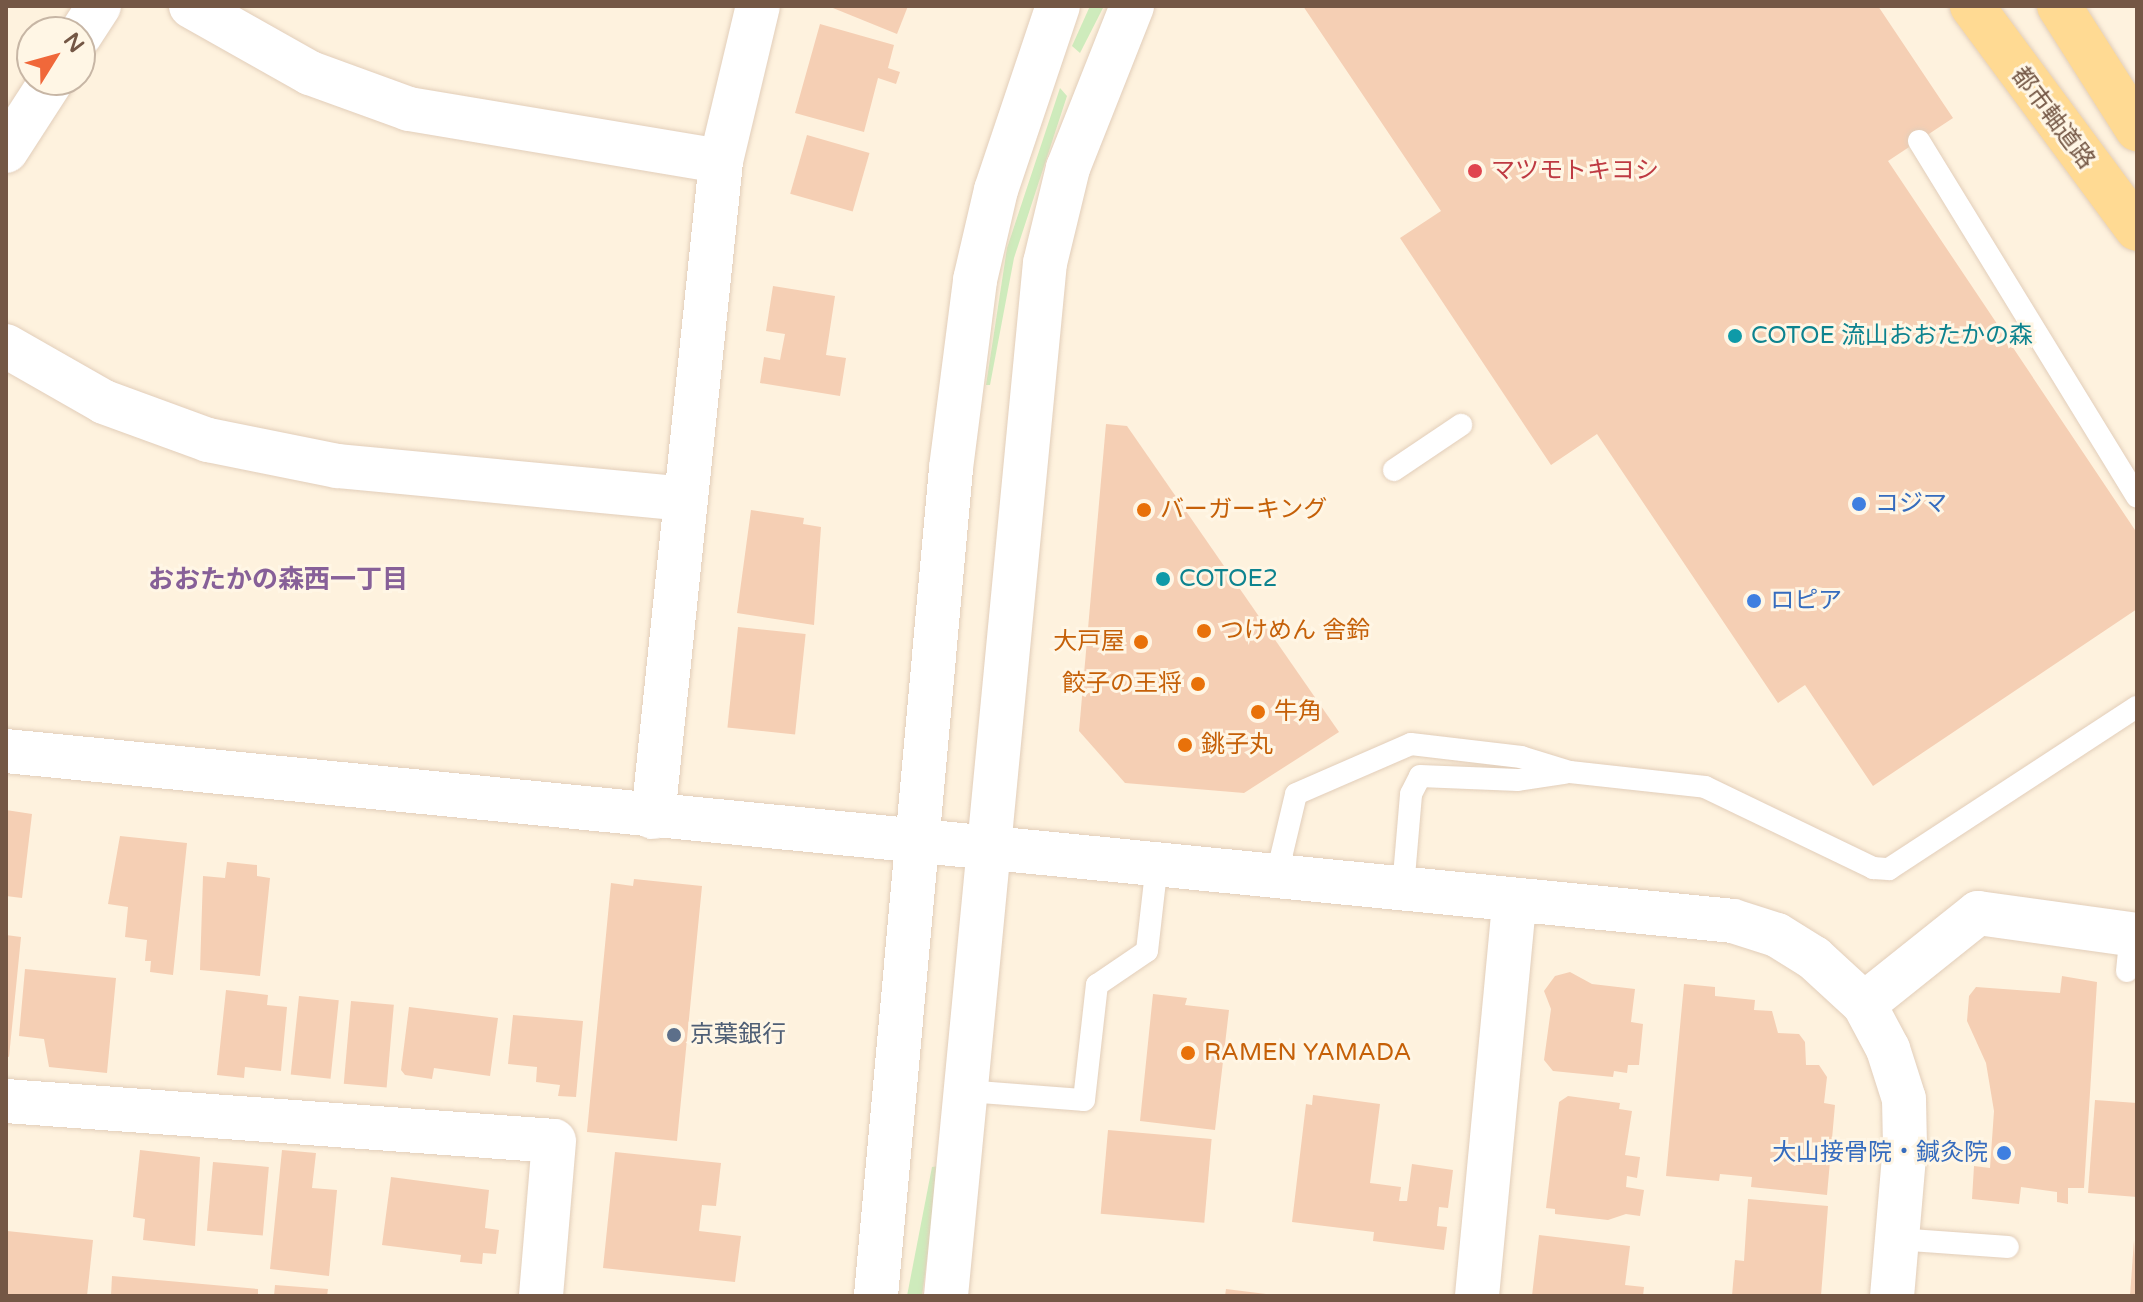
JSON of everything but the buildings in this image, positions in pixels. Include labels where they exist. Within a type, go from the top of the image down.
[{"type":"main road","name":"都市軸道路","points":[[1972,6],[2137,229]]},
{"type":"main road","points":[[2059,6],[2137,129]]},
{"type":"street","points":[[191,6],[310,73],[409,109],[721,161]]},
{"type":"street","points":[[653,817],[721,161],[758,6]]},
{"type":"street","points":[[876,1296],[916,842],[975,280],[1000,177],[1058,6]]},
{"type":"street","points":[[946,1296],[1045,263],[1068,168],[1132,6]]},
{"type":"street","points":[[6,151],[42,96]]},
{"type":"street","points":[[6,346],[104,402],[208,440],[337,466],[685,499]]},
{"type":"street","points":[[6,751],[1733,921],[1777,935],[1814,958],[1864,1004],[1888,1049],[1904,1099],[1892,1296]]},
{"type":"street","points":[[1477,1296],[1514,901]]},
{"type":"street","points":[[1864,1004],[1978,913],[2132,946]]},
{"type":"street","points":[[6,1101],[554,1141],[541,1296]]},
{"type":"lane","points":[[1919,141],[2137,497]]},
{"type":"lane","points":[[1394,470],[1461,425]]},
{"type":"lane","points":[[1277,874],[1296,794],[1411,744],[1521,757],[1570,772],[1705,787],[1873,868],[1889,869],[2137,707]]},
{"type":"lane","points":[[1403,888],[1411,794],[1420,776],[1518,780],[1570,772]]},
{"type":"lane","points":[[966,1091],[1084,1100],[1097,985],[1147,951],[1157,863]]},
{"type":"lane","points":[[1897,1239],[2008,1247]]},
{"type":"green space","points":[[1090,6],[1104,6],[1080,53],[1072,46]]},
{"type":"green space","points":[[1060,88],[1067,96],[1014,258],[990,385],[986,385],[1007,248]]},
{"type":"green space","points":[[940,1166],[922,1296],[907,1296],[932,1167]]},
{"type":"place","name":"マツモトキヨシ","points":[[1475,171]]},
{"type":"place","name":"COTOE 流山おおたかの森","points":[[1735,336]]},
{"type":"place","name":"コジマ","points":[[1859,504]]},
{"type":"place","name":"バーガーキング","points":[[1144,510]]},
{"type":"place","name":"COTOE2","points":[[1163,579]]},
{"type":"place","name":"ロピア","points":[[1754,601]]},
{"type":"place","name":"つけめん 舎鈴","points":[[1204,631]]},
{"type":"place","name":"大戸屋","points":[[1141,642]]},
{"type":"place","name":"餃子の王将","points":[[1198,684]]},
{"type":"place","name":"牛角","points":[[1258,712]]},
{"type":"place","name":"銚子丸","points":[[1185,745]]},
{"type":"place","name":"京葉銀行","points":[[674,1035]]},
{"type":"place","name":"RAMEN YAMADA","points":[[1188,1053]]},
{"type":"place","name":"大山接骨院・鍼灸院","points":[[2004,1153]]},
{"type":"district","name":"おおたかの森西一丁目","points":[[278,580]]}]
